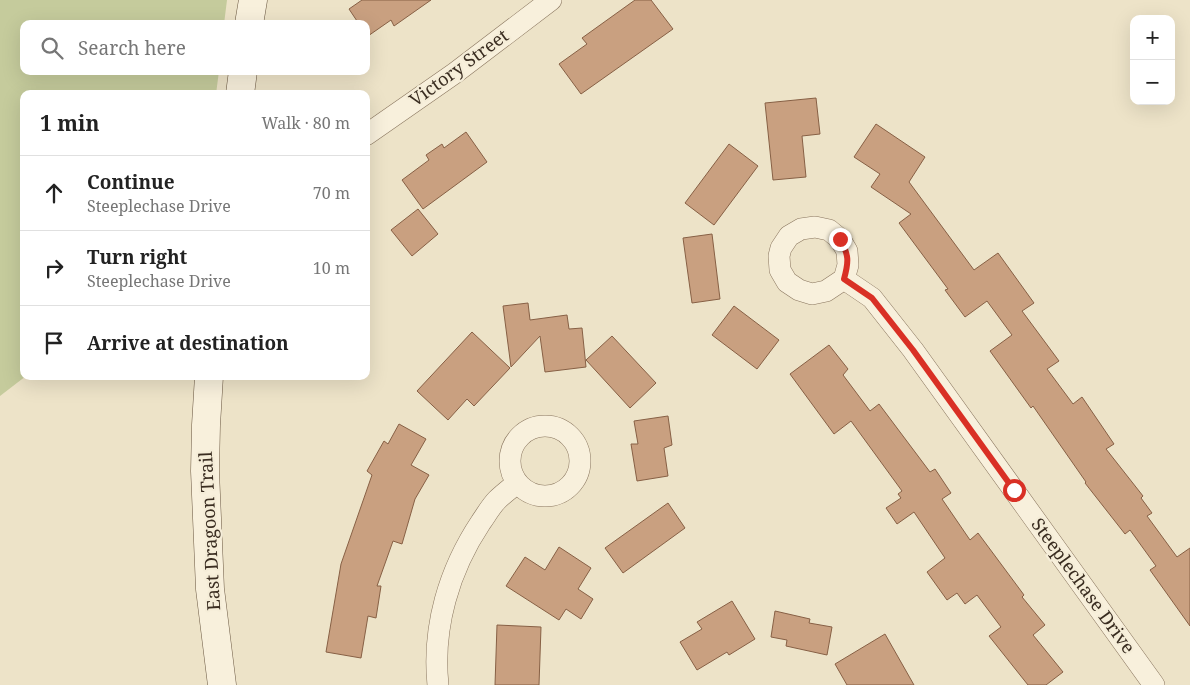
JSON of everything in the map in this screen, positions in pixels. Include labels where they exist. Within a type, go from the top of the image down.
[{"type":"street","points":[[250,20],[252,0]]},
{"type":"street","name":"Victory Street","points":[[370,131],[455,73],[551,0]]},
{"type":"street","points":[[241,90],[242,75]]},
{"type":"street","name":"Steeplechase Drive","points":[[844,279],[872,298],[913,350],[1154,685]]},
{"type":"street","name":"East Dragoon Trail","points":[[209,380],[205,471],[210,589],[222,685]]},
{"type":"street","points":[[438,685],[436,670],[438,633],[445,595],[457,564],[473,534],[496,500],[517,483]]},
{"type":"green space","points":[[0,0],[227,0],[224,20],[20,20],[20,75],[218,75],[217,90],[20,90],[21,380],[0,396]]},
{"type":"building","points":[[362,0],[431,0],[394,26],[391,20],[370,35],[370,20],[356,20],[349,9]]},
{"type":"building","points":[[635,0],[651,0],[673,29],[581,94],[559,64],[587,44],[582,38]]},
{"type":"building","points":[[816,98],[820,134],[802,136],[806,177],[773,180],[765,103]]},
{"type":"building","points":[[876,124],[925,157],[909,182],[974,270],[998,253],[1034,303],[1022,311],[1059,361],[1047,369],[1073,404],[1082,397],[1114,444],[1106,449],[1143,496],[1141,498],[1152,513],[1147,516],[1177,557],[1190,548],[1190,626],[1150,570],[1156,566],[1130,530],[1125,534],[1085,483],[1033,406],[1031,408],[990,351],[1012,335],[987,301],[965,317],[945,290],[948,289],[899,223],[911,214],[871,187],[880,174],[854,157]]},
{"type":"building","points":[[466,132],[487,162],[423,209],[402,180],[429,160],[426,155],[442,144],[444,148]]},
{"type":"building","points":[[729,144],[758,166],[714,225],[685,203]]},
{"type":"building","points":[[418,209],[438,234],[412,256],[391,230]]},
{"type":"building","points":[[712,234],[720,299],[692,303],[683,238]]},
{"type":"building","points":[[528,303],[530,320],[567,315],[569,329],[582,328],[586,367],[545,372],[540,336],[511,367],[503,306]]},
{"type":"building","points":[[734,306],[779,340],[757,369],[712,335]]},
{"type":"building","points":[[472,332],[510,368],[474,406],[467,399],[448,420],[417,391]]},
{"type":"building","points":[[612,336],[656,383],[630,408],[586,360]]},
{"type":"building","points":[[829,345],[848,369],[843,375],[870,411],[879,404],[930,472],[935,469],[951,493],[942,499],[970,540],[978,533],[1024,595],[1022,597],[1045,625],[1033,635],[1063,672],[1046,685],[1028,685],[989,636],[1001,627],[977,595],[965,604],[957,593],[947,600],[927,572],[945,558],[914,512],[897,524],[886,508],[901,498],[898,494],[902,491],[851,421],[834,434],[790,374]]},
{"type":"building","points":[[668,416],[672,445],[664,448],[668,476],[637,481],[631,444],[638,444],[634,421]]},
{"type":"building","points":[[399,424],[426,439],[411,465],[429,475],[415,499],[402,544],[393,541],[377,586],[381,586],[376,618],[368,616],[361,658],[326,652],[341,564],[372,475],[367,471],[384,441],[388,444]]},
{"type":"building","points":[[668,503],[685,528],[623,573],[605,548]]},
{"type":"building","points":[[559,547],[591,568],[578,589],[593,599],[581,619],[566,609],[559,620],[506,586],[525,557],[545,570]]},
{"type":"building","points":[[732,601],[755,639],[729,655],[727,652],[697,670],[680,642],[702,629],[697,622]]},
{"type":"building","points":[[775,611],[810,619],[809,623],[832,627],[827,655],[786,646],[787,640],[771,637]]},
{"type":"building","points":[[497,625],[541,627],[539,685],[495,685]]},
{"type":"building","points":[[885,634],[914,685],[847,685],[835,664]]},
{"type":"route","points":[[840,239],[847,251],[848,265],[844,279],[872,298],[913,350],[1014,490]]}]
